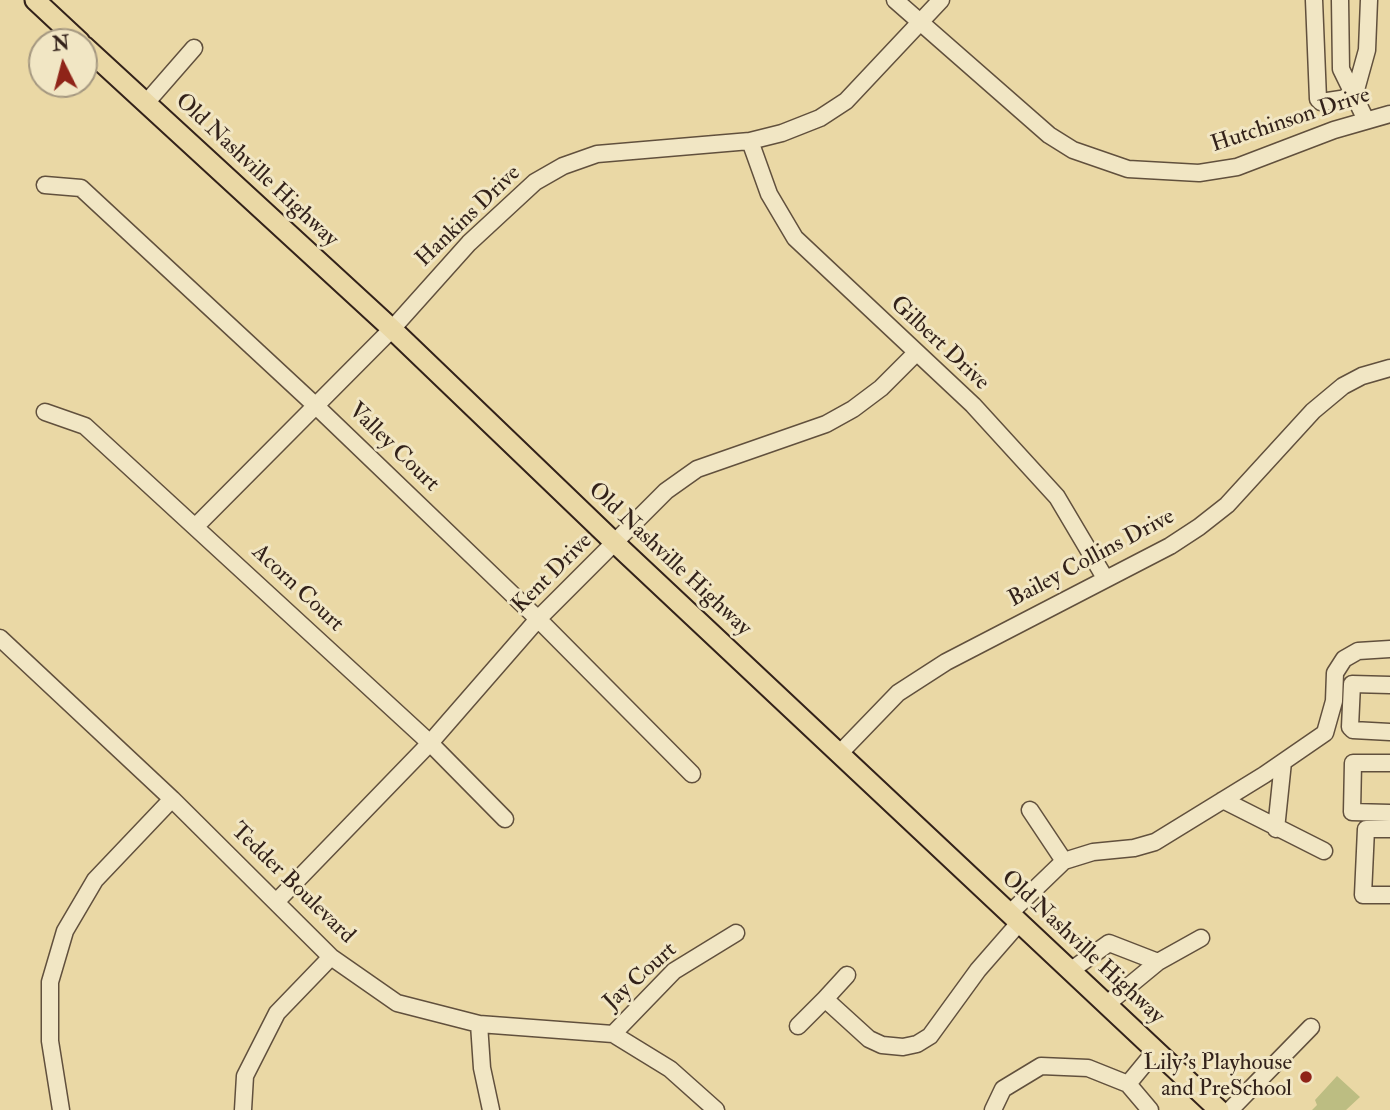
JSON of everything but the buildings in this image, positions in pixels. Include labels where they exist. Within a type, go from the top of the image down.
[{"type":"main road","name":"Old Nashville Highway","points":[[34,0],[65,28]]},
{"type":"main road","name":"Old Nashville Highway","points":[[98,59],[392,330],[1219,1110]]},
{"type":"street","name":"Hutchinson Drive","points":[[895,0],[1049,135],[1073,150],[1128,169],[1199,173],[1237,167],[1366,120],[1390,114]]},
{"type":"street","name":"Hankins Drive","points":[[196,526],[392,330],[468,243],[535,182],[563,166],[597,154],[750,141],[807,123],[846,101],[941,0]]},
{"type":"street","points":[[1314,0],[1318,99],[1321,103],[1354,97]]},
{"type":"street","points":[[1340,0],[1341,69],[1366,120]]},
{"type":"street","points":[[1354,97],[1367,50],[1369,0]]},
{"type":"street","points":[[146,103],[194,48]]},
{"type":"street","name":"Gilbert Drive","points":[[750,141],[769,194],[795,238],[915,354],[973,405],[1057,497],[1105,578]]},
{"type":"street","name":"Valley Court","points":[[45,185],[81,188],[316,406],[538,619],[692,774]]},
{"type":"street","name":"Kent Drive","points":[[277,901],[430,743],[538,619],[616,544],[666,491],[697,469],[826,424],[853,409],[881,388],[915,354]]},
{"type":"street","name":"Bailey Collins Drive","points":[[839,754],[898,693],[946,662],[1170,546],[1199,527],[1227,505],[1313,411],[1343,386],[1362,376],[1390,368]]},
{"type":"street","name":"Acorn Court","points":[[45,412],[85,426],[430,743],[505,819]]},
{"type":"street","name":"Tedder Boulevard","points":[[0,638],[172,799],[331,957],[397,1003],[479,1024],[613,1034],[670,1069],[716,1110]]},
{"type":"street","points":[[825,999],[869,1039],[882,1045],[903,1047],[917,1044],[930,1036],[1014,918],[1064,861],[1093,852],[1156,842],[1283,762],[1325,733],[1334,701],[1335,673],[1344,659],[1358,651],[1390,649]]},
{"type":"street","points":[[1390,685],[1352,684],[1350,727],[1390,732]]},
{"type":"street","points":[[1276,829],[1283,762]]},
{"type":"street","points":[[1390,763],[1353,763],[1352,812],[1390,813]]},
{"type":"street","points":[[61,1110],[51,1041],[50,982],[65,930],[95,880],[172,799]]},
{"type":"street","points":[[1223,800],[1324,851]]},
{"type":"street","points":[[1030,810],[1064,861]]},
{"type":"street","points":[[1390,829],[1366,829],[1363,895],[1390,895]]},
{"type":"street","name":"Jay Court","points":[[613,1034],[674,971],[736,933]]},
{"type":"street","points":[[1107,1004],[1158,962],[1201,938]]},
{"type":"street","points":[[1070,971],[1109,943],[1158,962]]},
{"type":"street","points":[[243,1110],[245,1076],[277,1013],[331,957]]},
{"type":"street","points":[[798,1026],[847,975]]},
{"type":"street","points":[[479,1024],[482,1068],[491,1110]]},
{"type":"street","points":[[1230,1110],[1311,1027]]},
{"type":"street","points":[[1128,1084],[1156,1050]]},
{"type":"street","points":[[993,1110],[1003,1090],[1041,1066],[1088,1068],[1128,1084],[1150,1110]]},
{"type":"green space","points":[[1337,1076],[1360,1097],[1346,1110],[1312,1110],[1317,1105],[1315,1100]]},
{"type":"place","name":"Lily's Playhouse and PreSchool","points":[[1306,1077]]}]
